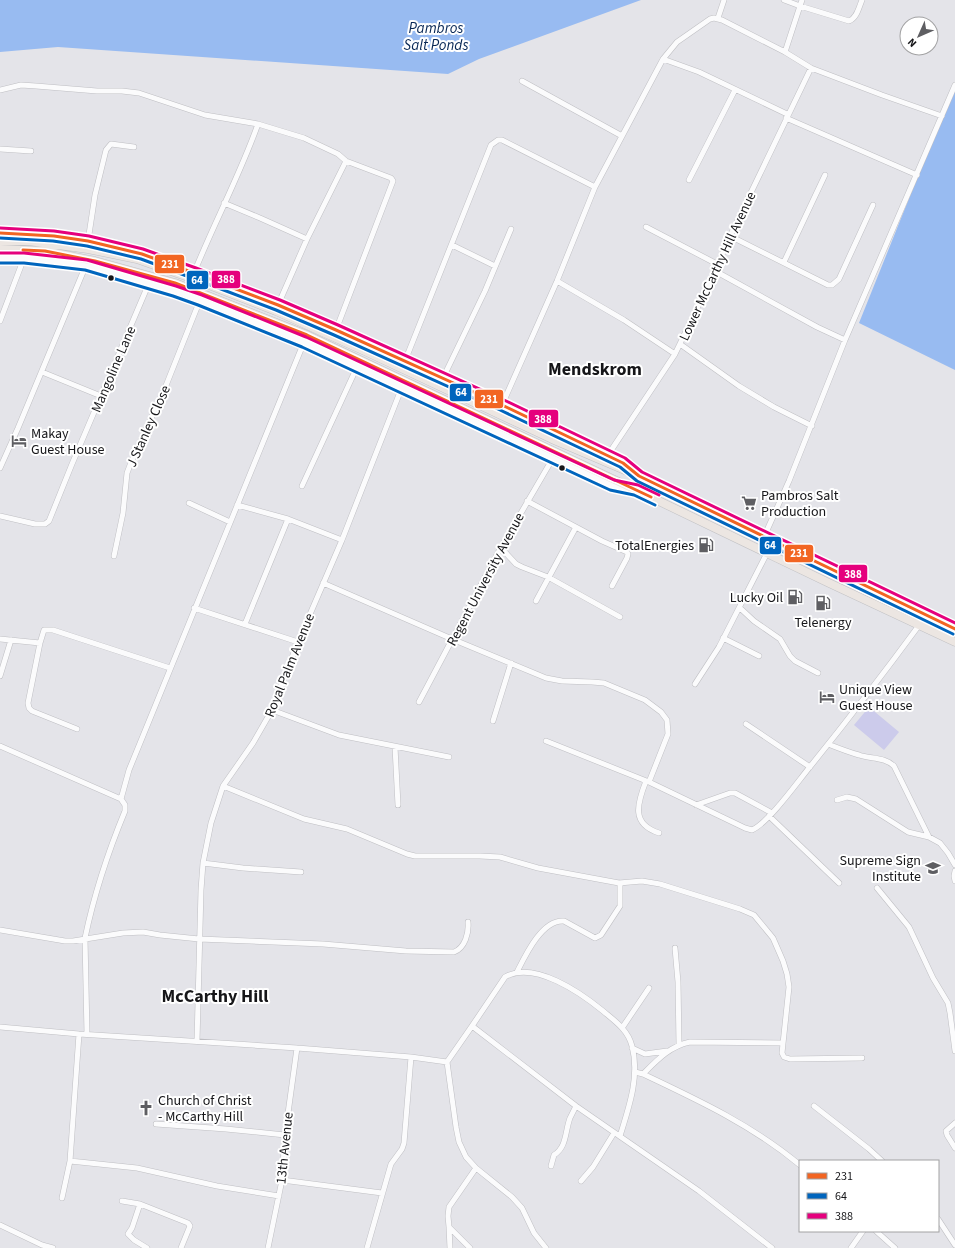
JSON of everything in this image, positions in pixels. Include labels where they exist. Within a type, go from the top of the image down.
[{"type":"highway","points":[[0,241],[29,242],[88,249],[137,259],[241,294],[552,439],[638,476],[955,629]]},
{"type":"highway","points":[[0,249],[45,251],[95,261],[175,283],[235,310],[307,335],[829,583],[920,624],[955,642]]},
{"type":"highway","points":[[829,583],[833,577],[832,570]]},
{"type":"street","points":[[718,18],[724,0]]},
{"type":"street","points":[[784,0],[849,21],[855,17],[862,0]]},
{"type":"street","points":[[785,52],[802,0]]},
{"type":"street","points":[[502,405],[557,281],[595,187],[636,108],[663,59],[677,42],[710,19],[718,18],[785,52],[811,68],[942,116]]},
{"type":"street","points":[[663,59],[699,72],[787,116],[917,175]]},
{"type":"street","name":"Lower McCarthy Hill Avenue","points":[[608,455],[680,344],[811,68]]},
{"type":"street","points":[[522,81],[622,136]]},
{"type":"street","points":[[764,537],[812,426],[845,340],[955,84]]},
{"type":"street","points":[[0,90],[21,86],[36,86],[134,92],[205,115],[258,124],[304,138],[338,154],[346,161],[391,178],[393,182],[336,330]]},
{"type":"street","points":[[689,180],[735,90]]},
{"type":"street","points":[[194,273],[224,203],[248,153],[258,124]]},
{"type":"street","points":[[405,361],[491,145],[494,141],[498,140],[509,144],[595,187]]},
{"type":"street","points":[[88,241],[100,170],[108,146],[111,144],[134,147]]},
{"type":"street","points":[[0,149],[31,151]]},
{"type":"street","points":[[278,305],[307,239],[346,161]]},
{"type":"street","points":[[784,262],[825,175]]},
{"type":"street","points":[[224,203],[307,239]]},
{"type":"street","points":[[730,236],[828,285],[832,285],[839,279],[873,205]]},
{"type":"street","points":[[646,227],[717,264]]},
{"type":"street","points":[[443,378],[512,229]]},
{"type":"street","points":[[0,233],[54,236],[88,241],[142,254],[194,273],[241,294],[278,305],[443,378],[608,455],[628,466],[638,476]]},
{"type":"street","points":[[452,244],[495,266]]},
{"type":"street","points":[[0,258],[24,258],[86,266],[149,283],[235,310],[612,485],[636,490]]},
{"type":"street","points":[[0,321],[24,258]]},
{"type":"street","points":[[0,468],[86,266]]},
{"type":"street","points":[[714,271],[817,327],[845,340]]},
{"type":"street","points":[[557,281],[624,320],[674,354]]},
{"type":"street","name":"Mangoline Lane","points":[[0,516],[41,525],[49,521],[149,283]]},
{"type":"street","name":"J Stanley Close","points":[[114,556],[123,513],[127,472],[165,388],[200,300]]},
{"type":"street","points":[[121,799],[130,770],[194,608],[304,342]]},
{"type":"street","points":[[680,344],[739,386],[768,404],[812,426]]},
{"type":"street","points":[[302,486],[357,367]]},
{"type":"street","points":[[42,372],[101,396]]},
{"type":"street","name":"Royal Palm Avenue","points":[[197,1041],[199,939],[203,863],[211,823],[223,786],[253,743],[272,710],[298,642],[342,540],[402,387]]},
{"type":"street","name":"Regent University Avenue","points":[[419,702],[500,549],[553,458]]},
{"type":"street","points":[[527,501],[628,554],[612,586]]},
{"type":"street","points":[[189,504],[230,522]]},
{"type":"street","points":[[237,505],[288,519],[342,540]]},
{"type":"street","points":[[245,624],[288,519]]},
{"type":"street","points":[[536,601],[576,527]]},
{"type":"street","points":[[500,549],[504,551],[516,564],[548,577],[620,617]]},
{"type":"street","points":[[695,684],[740,608],[767,553]]},
{"type":"street","points":[[323,583],[452,640],[546,678],[562,681],[604,683],[644,700],[661,712],[667,720],[668,734],[647,782],[639,805],[639,819],[647,828],[659,833]]},
{"type":"street","points":[[194,608],[298,642]]},
{"type":"street","points":[[740,608],[754,621],[780,639],[790,656],[795,661],[818,673]]},
{"type":"street","points":[[546,741],[647,782],[752,830],[771,814],[810,767],[891,664],[920,624]]},
{"type":"street","points":[[77,729],[32,711],[29,708],[28,703],[40,642],[44,630],[54,630],[170,668]]},
{"type":"street","points":[[723,638],[759,656]]},
{"type":"street","points":[[0,639],[40,642]]},
{"type":"street","points":[[0,676],[11,640]]},
{"type":"street","points":[[493,721],[511,663]]},
{"type":"street","points":[[272,710],[339,736],[449,757]]},
{"type":"street","points":[[746,724],[810,767]]},
{"type":"street","points":[[828,744],[857,755],[886,760],[891,763],[894,766],[929,837]]},
{"type":"street","points":[[0,746],[121,799],[125,805],[125,811],[109,850],[85,938],[87,1034]]},
{"type":"street","points":[[395,746],[398,805]]},
{"type":"street","points":[[223,786],[304,819],[347,829],[407,854],[416,856],[500,857],[538,868],[619,884],[642,881],[660,884],[740,909],[754,915],[773,938],[787,974],[789,987],[785,1032],[782,1043],[782,1053],[784,1057],[790,1059],[862,1058]]},
{"type":"street","points":[[696,805],[730,793],[735,793],[771,814],[839,883]]},
{"type":"street","points":[[837,800],[847,797],[856,798],[908,832],[929,837],[940,843],[945,848],[955,864]]},
{"type":"street","points":[[203,863],[243,868],[301,872]]},
{"type":"street","points":[[955,871],[955,881]]},
{"type":"street","points":[[517,972],[537,937],[552,923],[564,921],[595,938],[601,935],[620,906],[619,884]]},
{"type":"street","points":[[877,888],[909,928],[933,978],[948,1003],[955,1051]]},
{"type":"street","points":[[0,930],[65,941],[143,932],[160,936],[199,939],[323,944],[406,951],[454,952],[462,946],[468,931],[468,922]]},
{"type":"street","points":[[674,948],[678,982],[679,1044]]},
{"type":"street","points":[[546,1248],[534,1233],[522,1208],[512,1197],[476,1168],[466,1157],[459,1142],[447,1062],[505,977],[517,972],[540,975],[565,984],[588,998],[622,1028],[629,1037],[635,1072],[629,1107],[620,1136]]},
{"type":"street","points":[[622,1028],[649,988]]},
{"type":"street","points":[[472,1026],[576,1106],[699,1190],[772,1248]]},
{"type":"street","points":[[0,1027],[78,1034],[297,1048],[411,1057],[447,1062]]},
{"type":"street","points":[[62,1198],[70,1161],[78,1034]]},
{"type":"street","points":[[642,1074],[668,1050],[679,1044],[690,1042],[782,1043]]},
{"type":"street","name":"13th Avenue","points":[[268,1248],[282,1180],[285,1136],[297,1048]]},
{"type":"street","points":[[632,1048],[645,1054],[668,1050]]},
{"type":"street","points":[[367,1248],[391,1164],[402,1149],[404,1143],[411,1057]]},
{"type":"street","points":[[635,1072],[702,1102],[758,1133],[778,1146],[799,1164]]},
{"type":"street","points":[[551,1166],[554,1155],[561,1151],[570,1118],[576,1106]]},
{"type":"street","points":[[814,1106],[881,1160]]},
{"type":"street","points":[[156,1124],[226,1129],[285,1136]]},
{"type":"street","points":[[955,1124],[946,1131],[955,1148]]},
{"type":"street","points":[[581,1181],[593,1167],[614,1133]]},
{"type":"street","points":[[70,1161],[137,1168],[218,1186],[279,1196]]},
{"type":"street","points":[[450,1248],[448,1216],[449,1207],[476,1168]]},
{"type":"street","points":[[282,1180],[382,1193]]},
{"type":"street","points":[[122,1201],[140,1204],[188,1223],[190,1226],[181,1248]]},
{"type":"street","points":[[140,1204],[132,1228],[128,1234],[134,1240],[147,1248]]},
{"type":"street","points":[[939,1221],[955,1245]]},
{"type":"street","points":[[0,1225],[42,1245],[53,1248]]},
{"type":"street","points":[[449,1228],[470,1248]]},
{"type":"street","points":[[851,1248],[862,1232]]},
{"type":"street","points":[[877,1232],[895,1248]]},
{"type":"shaded area","points":[[869,707],[899,732],[884,750],[854,725]]},
{"type":"water","name":"Pambros Salt Ponds","points":[[0,0],[641,0],[479,59],[448,74],[58,47],[0,52]]},
{"type":"water","points":[[955,84],[955,370],[859,323]]},
{"type":"transit line","name":"388","points":[[0,228],[54,231],[89,236],[143,249],[280,300],[504,400],[625,458],[642,472],[955,623]]},
{"type":"transit line","name":"231","points":[[0,233],[54,236],[88,241],[142,254],[278,305],[502,405],[623,463],[639,476],[955,629]]},
{"type":"transit line","name":"64","points":[[0,238],[53,241],[87,246],[141,259],[276,310],[500,410],[620,467],[637,481],[953,634]]},
{"type":"transit line","name":"231","points":[[23,250],[45,251],[95,261],[175,283],[307,335],[651,497]]},
{"type":"transit line","name":"388","points":[[0,253],[24,253],[87,260],[202,295],[306,337],[614,480],[638,485],[659,495]]},
{"type":"transit line","name":"64","points":[[0,263],[24,263],[85,270],[173,296],[198,305],[302,347],[610,490],[634,495],[655,505]]},
{"type":"place","name":"Makay Guest House","points":[[19,441]]},
{"type":"place","name":"Pambros Salt Production","points":[[749,503]]},
{"type":"place","name":"TotalEnergies","points":[[706,545]]},
{"type":"place","name":"Lucky Oil","points":[[795,597]]},
{"type":"place","name":"Telenergy","points":[[823,603]]},
{"type":"place","name":"Unique View Guest House","points":[[827,697]]},
{"type":"place","name":"Supreme Sign Institute","points":[[933,868]]},
{"type":"place","name":"Church of Christ - McCarthy Hill","points":[[146,1108]]},
{"type":"district","name":"Mendskrom","points":[[595,369]]},
{"type":"district","name":"McCarthy Hill","points":[[215,996]]}]
